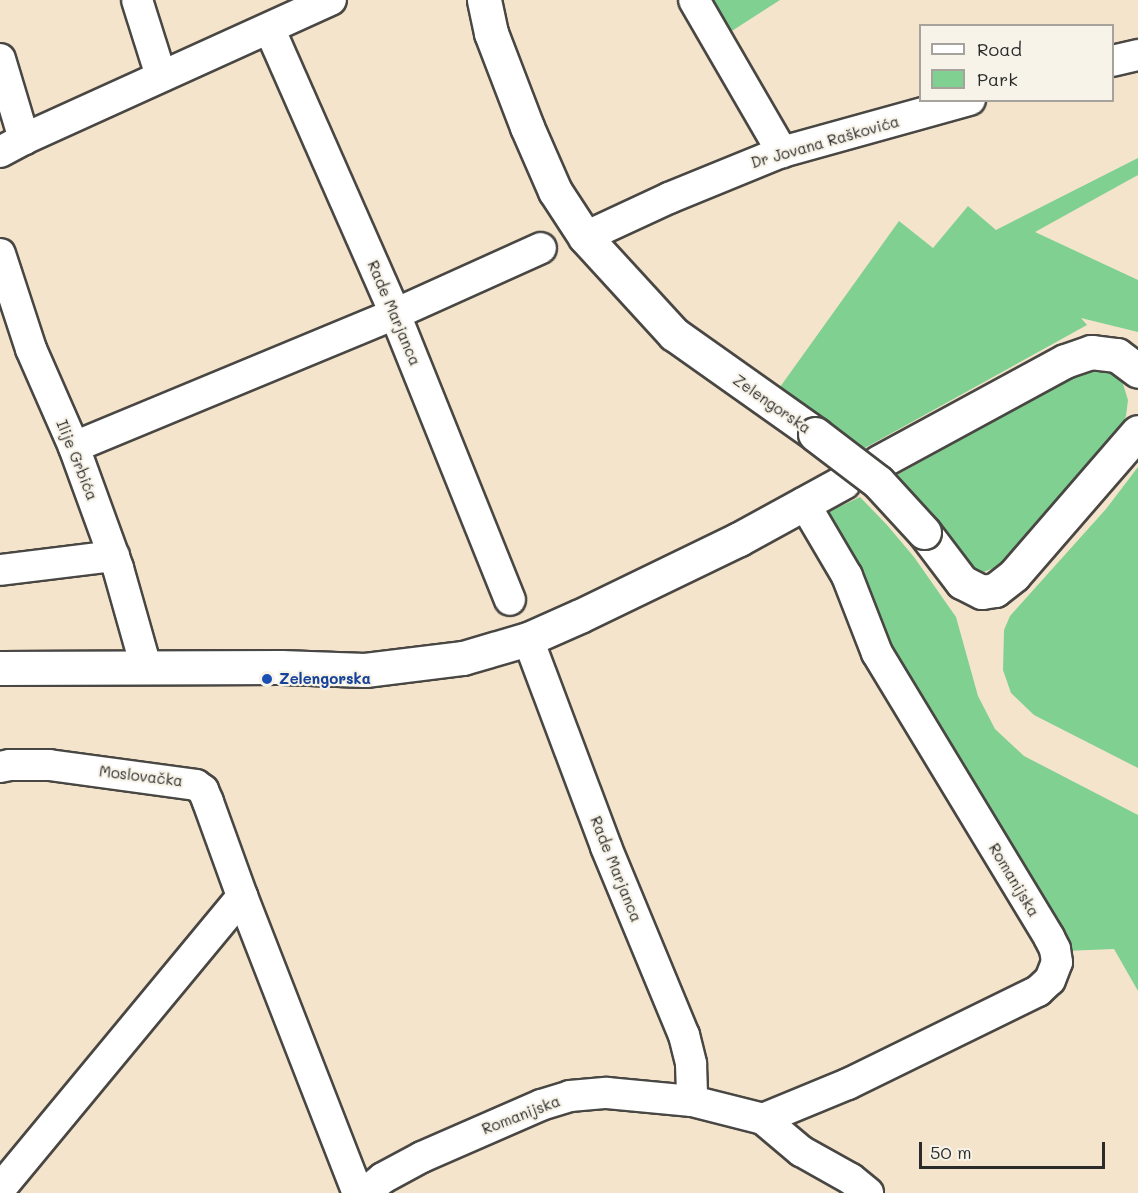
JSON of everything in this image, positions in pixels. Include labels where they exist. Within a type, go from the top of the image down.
[{"type":"street","points":[[137,0],[161,76]]},
{"type":"street","points":[[0,59],[12,145],[161,76],[270,30],[331,0]]},
{"type":"street","name":"Zelengorska","points":[[484,0],[498,54],[527,127],[555,191],[585,237],[674,334],[815,434],[878,482],[924,532],[962,582],[982,592],[995,590],[1014,575],[1138,432]]},
{"type":"street","points":[[694,0],[782,152]]},
{"type":"street","name":"Rade Marjanca","points":[[270,30],[395,314],[510,600]]},
{"type":"street","points":[[1114,61],[1138,55]]},
{"type":"street","name":"Dr Jovana Raškovića","points":[[585,237],[669,198],[782,152],[963,102]]},
{"type":"street","points":[[74,447],[395,314],[541,248]]},
{"type":"street","name":"Ilije Grbića","points":[[0,254],[35,358],[74,447],[114,556],[146,668]]},
{"type":"street","points":[[879,462],[1065,361],[1082,355],[1091,352],[1117,355],[1138,371]]},
{"type":"street","points":[[0,668],[281,667],[365,670],[463,658],[528,639],[739,539],[843,482]]},
{"type":"street","name":"Romanijska","points":[[763,1119],[849,1084],[1038,991],[1050,980],[1057,962],[1049,938],[877,653],[847,576],[804,503]]},
{"type":"street","points":[[0,570],[114,556]]},
{"type":"street","name":"Rade Marjanca","points":[[528,639],[606,847],[684,1035],[691,1064],[692,1101]]},
{"type":"street","name":"Moslovačka","points":[[0,767],[49,765],[196,784],[203,790],[208,802],[242,896]]},
{"type":"street","points":[[0,1189],[242,896],[358,1193]]},
{"type":"street","name":"Romanijska","points":[[365,1193],[383,1178],[431,1153],[541,1105],[570,1096],[607,1093],[692,1101],[763,1119],[801,1150],[851,1179],[868,1193]]},
{"type":"green space","points":[[700,0],[780,0],[721,38]]},
{"type":"green space","points":[[1138,158],[1138,175],[1035,232],[1138,280],[1138,332],[1081,318],[1087,325],[863,449],[780,387],[899,221],[933,248],[968,206],[996,230]]},
{"type":"green space","points":[[1089,369],[1106,370],[1117,376],[1123,384],[1128,400],[1126,416],[1120,428],[1001,565],[984,572],[971,567],[922,504],[895,476]]},
{"type":"green space","points":[[1138,467],[1138,768],[1034,715],[1011,693],[1003,670],[1004,630],[1010,616],[1106,509]]},
{"type":"green space","points":[[860,497],[914,557],[956,617],[978,696],[995,729],[1024,756],[1138,815],[1138,991],[1114,949],[1064,951],[890,664],[820,516]]},
{"type":"place","name":"Zelengorska","points":[[267,679]]}]
